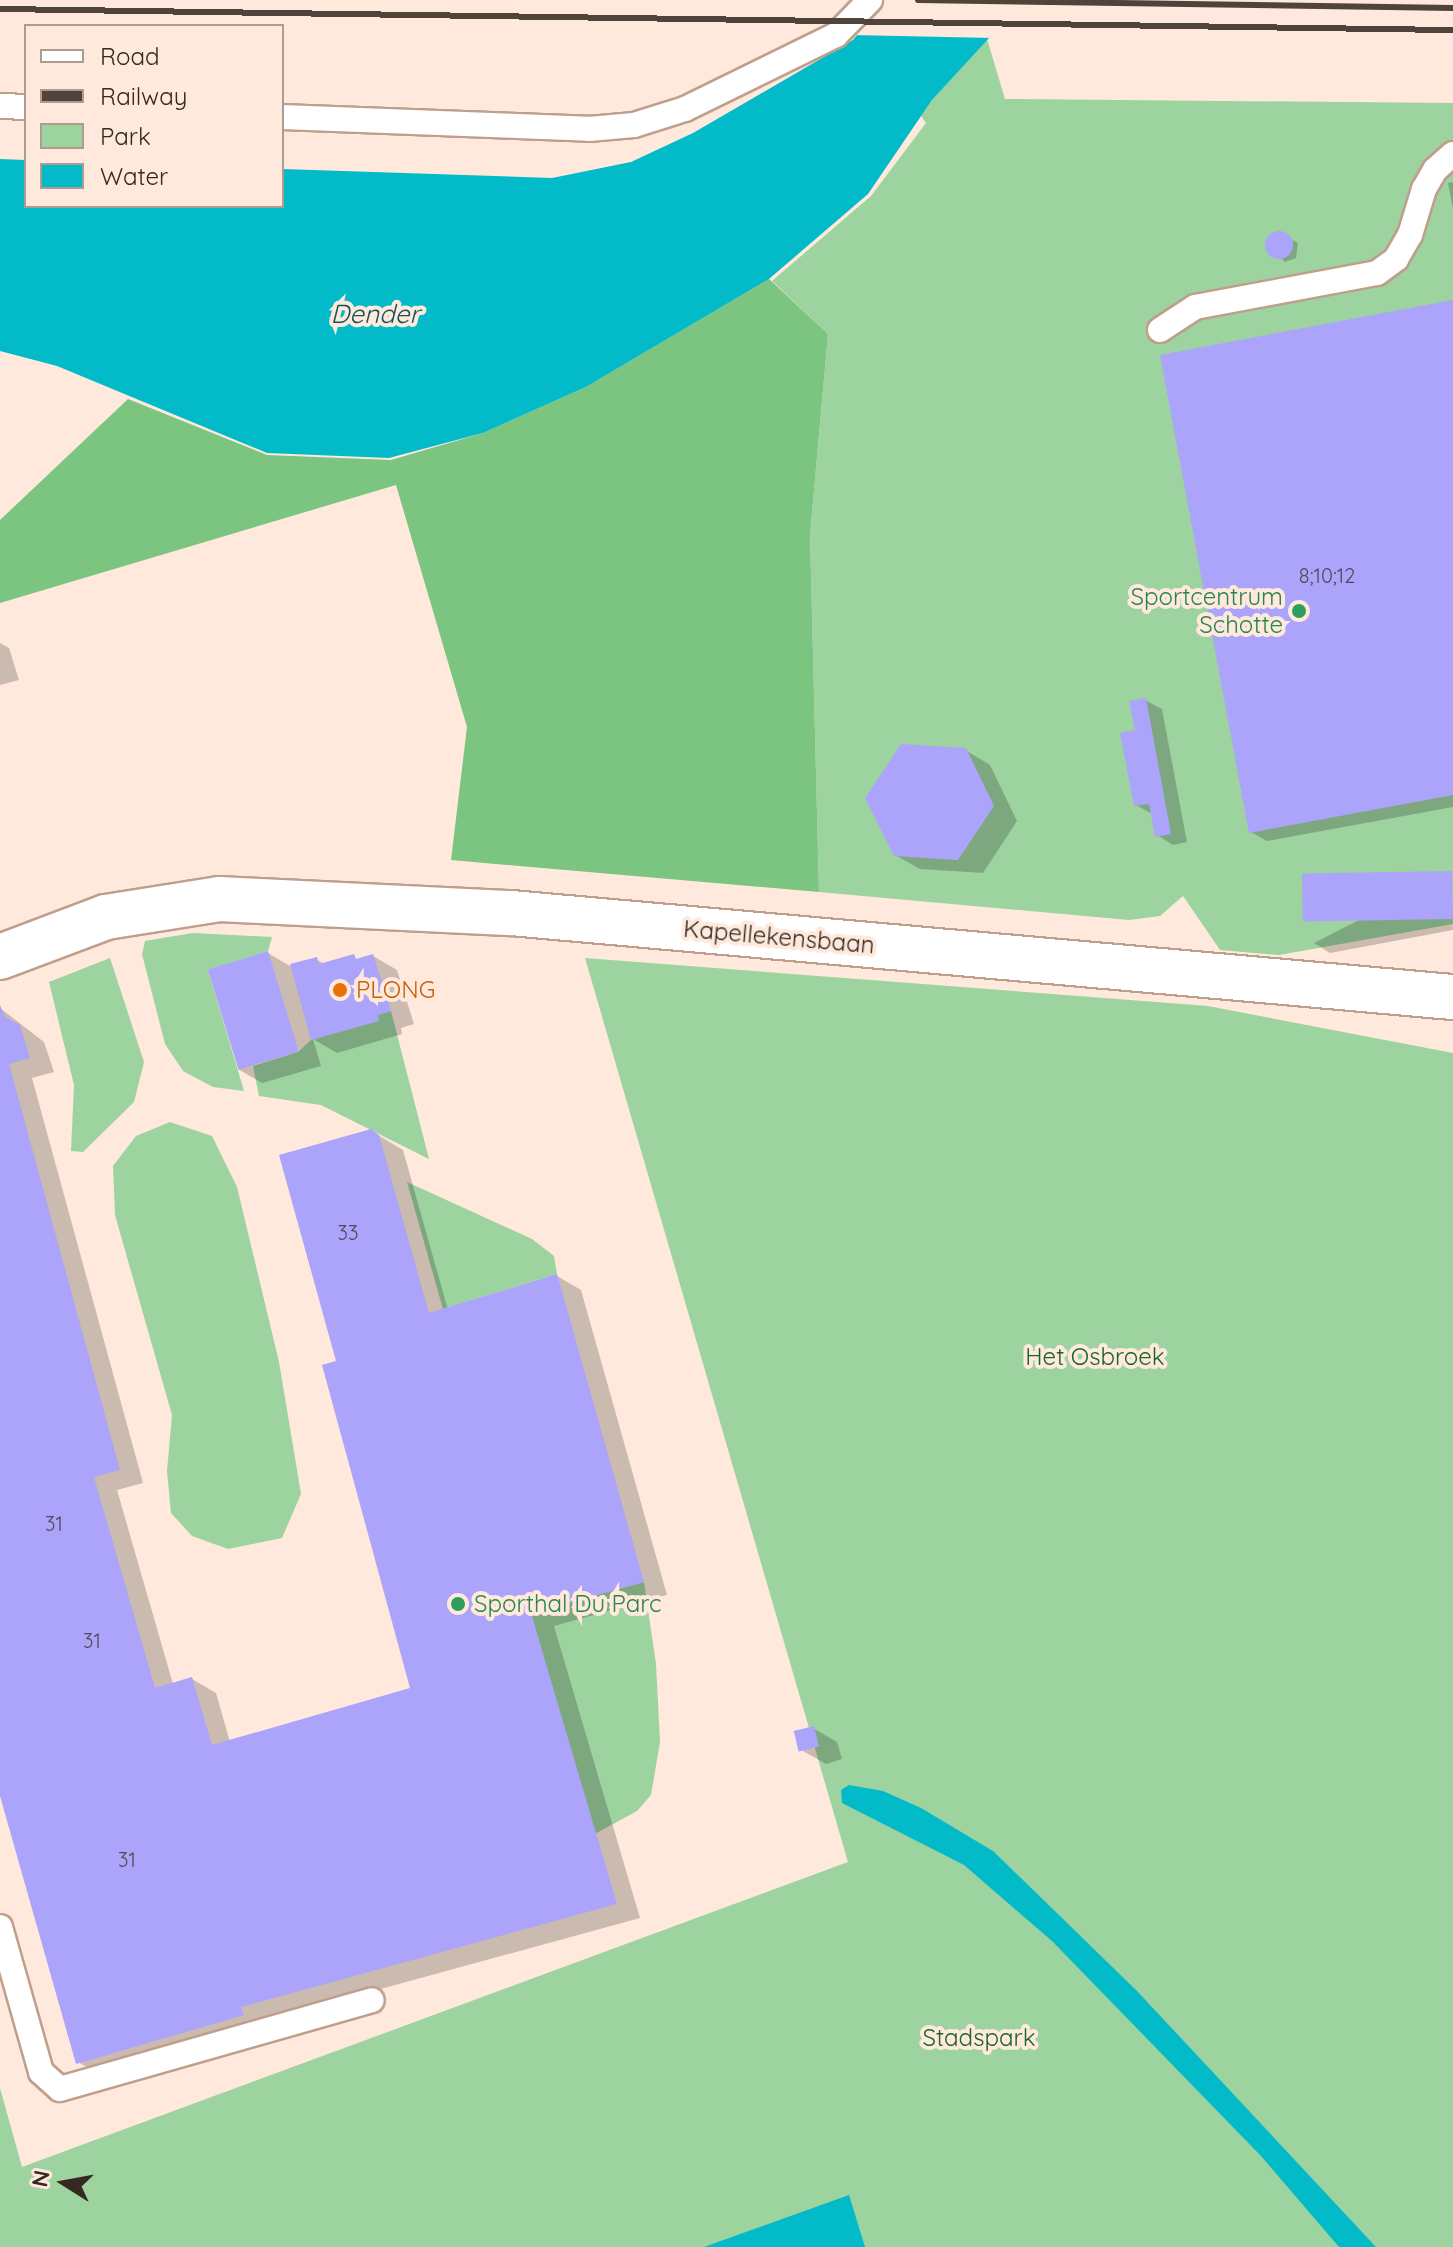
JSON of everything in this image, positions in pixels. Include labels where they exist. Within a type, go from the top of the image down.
[{"type":"street","name":"Kapellekensbaan","points":[[0,957],[106,917],[220,899],[511,913],[1453,997]]},
{"type":"lane","points":[[284,117],[589,129],[634,125],[685,109],[836,35],[870,0]]},
{"type":"lane","points":[[0,106],[24,107]]},
{"type":"lane","points":[[1160,330],[1195,307],[1377,273],[1396,259],[1429,179],[1453,154]]},
{"type":"lane","points":[[0,1927],[41,2072],[60,2089],[372,2000]]},
{"type":"green space","points":[[987,39],[1005,99],[1453,103],[1453,924],[1279,955],[1220,950],[1183,896],[1160,916],[1129,920],[819,892],[810,535],[828,334],[772,281],[871,196],[926,123],[921,116],[932,100]]},
{"type":"green space","points":[[769,279],[828,334],[810,535],[819,892],[451,860],[467,727],[396,485],[0,603],[0,520],[128,399],[267,455],[391,460],[483,433],[586,387]]},
{"type":"green space","points":[[193,933],[272,937],[268,951],[208,970],[244,1091],[213,1087],[183,1071],[165,1044],[142,954],[145,941]]},
{"type":"green space","points":[[110,958],[144,1062],[134,1102],[83,1152],[71,1151],[74,1085],[49,982]]},
{"type":"green space","name":"Het Osbroek","points":[[585,958],[1208,1006],[1453,1053],[1453,2247],[0,2247],[0,2088],[22,2167],[848,1862]]},
{"type":"green space","points":[[391,1011],[429,1159],[321,1105],[259,1096],[253,1066],[298,1052],[311,1040],[378,1020],[378,1015]]},
{"type":"green space","points":[[170,1122],[212,1136],[237,1187],[279,1362],[301,1494],[282,1538],[228,1549],[192,1536],[171,1513],[167,1471],[172,1415],[115,1215],[113,1166],[136,1136]]},
{"type":"green space","points":[[407,1182],[532,1239],[554,1256],[557,1274],[443,1309]]},
{"type":"green space","points":[[644,1582],[656,1664],[660,1742],[651,1795],[637,1811],[593,1835],[531,1613]]},
{"type":"water","name":"Dender","points":[[886,0],[1024,0],[932,100],[868,194],[769,279],[586,387],[483,433],[389,458],[267,453],[57,366],[0,351],[0,159],[24,160],[24,208],[284,208],[284,169],[552,178],[631,162],[693,133],[853,40]]},
{"type":"water","points":[[849,1785],[883,1791],[921,1808],[993,1851],[1137,1991],[1376,2247],[1339,2247],[1261,2156],[1052,1941],[964,1865],[842,1803],[841,1790]]},
{"type":"water","points":[[849,2195],[865,2247],[704,2247]]},
{"type":"pier","points":[[881,0],[1028,0],[993,38],[851,35]]},
{"type":"building","points":[[1279,231],[1289,235],[1293,245],[1289,255],[1279,259],[1269,255],[1265,245],[1269,235]]},
{"type":"building","points":[[1453,300],[1453,795],[1249,833],[1160,355]]},
{"type":"building","points":[[1146,698],[1171,834],[1155,837],[1149,804],[1134,806],[1120,733],[1135,730],[1129,701]]},
{"type":"building","points":[[901,744],[966,748],[994,806],[958,860],[894,856],[865,798]]},
{"type":"building","points":[[1452,871],[1453,919],[1303,922],[1302,874]]},
{"type":"building","points":[[268,951],[299,1051],[238,1070],[208,969]]},
{"type":"building","name":"PLONG","points":[[354,954],[356,959],[373,954],[391,1011],[378,1015],[379,1021],[311,1040],[290,964],[317,957],[319,964]]},
{"type":"building","points":[[0,1005],[5,1017],[20,1025],[30,1058],[9,1064],[120,1470],[94,1477],[155,1688],[192,1677],[212,1745],[410,1688],[322,1365],[336,1361],[279,1155],[371,1129],[379,1135],[429,1313],[557,1274],[644,1582],[531,1613],[617,1904],[241,2007],[244,2015],[76,2064],[0,1796]]},
{"type":"building","points":[[814,1726],[819,1746],[799,1751],[794,1731]]},
{"type":"railway","points":[[918,0],[1453,8]]},
{"type":"railway","points":[[0,9],[1453,30]]},
{"type":"place","name":"Sportcentrum Schotte","points":[[1299,611]]},
{"type":"place","name":"PLONG","points":[[340,990]]},
{"type":"place","name":"Sporthal Du Parc","points":[[458,1604]]},
{"type":"park label","name":"Stadspark","points":[[979,2038]]}]
